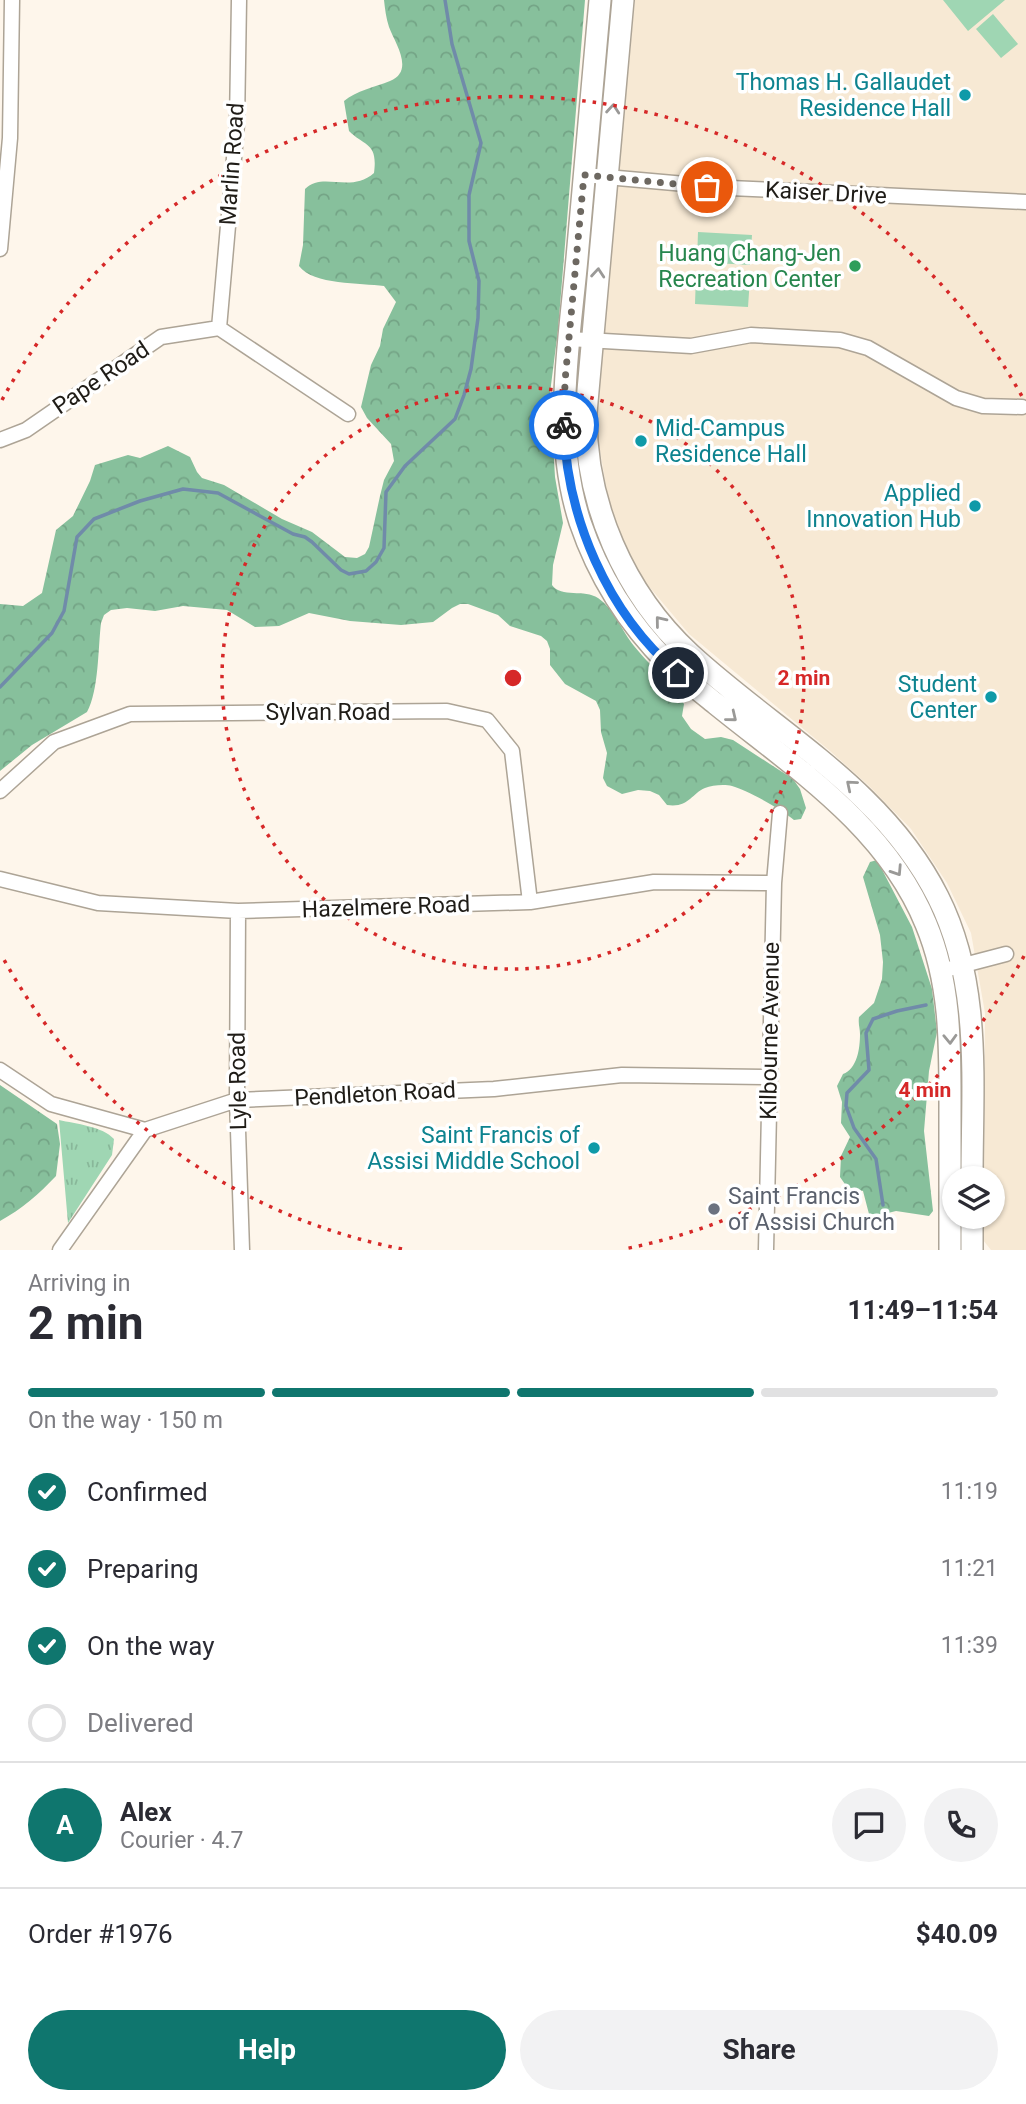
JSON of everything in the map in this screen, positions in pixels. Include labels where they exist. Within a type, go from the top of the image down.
[{"type":"main road","points":[[600,0],[564,405],[568,468],[582,525],[604,578],[633,623],[667,662],[849,813],[888,857],[921,913],[941,971],[950,1040],[950,1250]]},
{"type":"main road","points":[[623,0],[586,413],[589,461],[603,520],[620,562],[649,607],[683,647],[869,802],[908,847],[942,906],[962,965],[972,1036],[972,1166]]},
{"type":"main road","points":[[789,763],[802,746]]},
{"type":"main road","points":[[972,1229],[972,1250]]},
{"type":"street","points":[[0,249],[10,138],[12,0]]},
{"type":"street","name":"Marlin Road","points":[[219,328],[237,124],[239,0]]},
{"type":"street","name":"Kaiser Drive","points":[[584,175],[730,188],[1026,202]]},
{"type":"street","points":[[219,328],[348,414]]},
{"type":"street","name":"Pape Road","points":[[0,440],[26,430],[161,337],[219,328]]},
{"type":"street","points":[[569,339],[691,346],[751,335],[840,340],[868,348],[956,398],[982,406],[1022,407]]},
{"type":"street","name":"Sylvan Road","points":[[0,791],[54,742],[130,714],[447,711],[487,720],[512,751],[530,902]]},
{"type":"street","name":"Kilbourne Avenue","points":[[766,1250],[774,883],[780,813]]},
{"type":"street","name":"Hazelmere Road","points":[[0,879],[98,903],[237,911],[530,902],[654,882],[774,883]]},
{"type":"street","name":"Lyle Road","points":[[237,911],[237,1100],[242,1250]]},
{"type":"street","points":[[941,971],[1006,954]]},
{"type":"street","points":[[0,1070],[51,1104],[145,1130],[60,1250]]},
{"type":"street","name":"Pendleton Road","points":[[145,1130],[237,1100],[494,1089],[622,1075],[768,1077]]},
{"type":"shaded area","points":[[635,0],[1026,0],[1026,1250],[991,1250],[983,1240],[983,1229],[1005,1229],[1005,1166],[984,1166],[985,1013],[971,933],[947,883],[911,829],[868,785],[689,634],[641,577],[610,511],[597,432],[600,365]]},
{"type":"green space","points":[[384,0],[585,0],[558,330],[550,393],[555,477],[563,523],[553,565],[552,585],[561,591],[593,595],[604,603],[634,646],[684,704],[682,716],[691,729],[705,739],[721,737],[733,740],[793,779],[800,789],[806,808],[801,819],[794,820],[764,801],[729,785],[705,788],[685,803],[674,805],[667,805],[659,795],[650,791],[638,790],[622,794],[607,786],[603,778],[607,753],[596,701],[565,684],[550,665],[550,649],[541,636],[510,626],[498,615],[468,604],[452,608],[433,622],[401,625],[350,621],[309,613],[279,626],[255,627],[227,610],[183,606],[155,611],[127,608],[111,610],[104,615],[101,623],[96,681],[87,712],[32,745],[0,771],[0,604],[23,606],[42,593],[56,530],[73,516],[95,465],[128,455],[140,458],[168,446],[190,457],[202,478],[224,485],[282,519],[312,532],[345,557],[357,558],[365,554],[369,547],[384,480],[394,461],[391,444],[367,418],[361,407],[383,329],[396,302],[384,286],[326,280],[315,277],[299,266],[303,245],[305,189],[320,182],[356,182],[374,173],[372,150],[349,131],[344,101],[390,81],[401,71],[401,56],[388,24]]},
{"type":"green space","points":[[943,0],[1005,0],[968,31]]},
{"type":"green space","points":[[993,14],[1018,44],[1001,58],[976,29]]},
{"type":"green space","points":[[698,232],[752,235],[750,265],[697,262]]},
{"type":"green space","points":[[696,275],[750,278],[748,307],[695,304]]},
{"type":"green space","points":[[877,860],[912,927],[932,989],[937,1032],[929,1071],[924,1131],[933,1211],[929,1216],[896,1211],[880,1215],[869,1214],[863,1191],[847,1187],[840,1177],[841,1156],[850,1137],[841,1123],[842,1102],[837,1086],[843,1074],[855,1063],[859,1046],[859,1017],[874,1003],[882,979],[880,935],[863,877],[870,862]]},
{"type":"green space","points":[[0,1085],[57,1124],[60,1144],[56,1176],[30,1201],[0,1221]]},
{"type":"green space","points":[[59,1120],[96,1128],[114,1139],[112,1155],[68,1223]]},
{"type":"waterway","points":[[0,687],[52,633],[64,611],[77,537],[94,519],[140,501],[183,489],[218,493],[293,534],[305,537],[349,574],[366,571],[376,562],[384,548],[386,492],[405,466],[455,419],[471,369],[478,318],[479,281],[469,241],[469,195],[481,143],[452,44],[445,0]]},
{"type":"waterway","points":[[883,1205],[876,1159],[854,1128],[846,1106],[847,1093],[869,1070],[866,1033],[873,1019],[926,1005]]},
{"type":"way so far","points":[[564,425],[565,381],[584,175],[707,187]]},
{"type":"place","name":"Thomas H. Gallaudet Residence Hall","points":[[965,95]]},
{"type":"place","name":"Huang Chang-Jen Recreation Center","points":[[855,266]]},
{"type":"place","name":"Mid-Campus Residence Hall","points":[[641,441]]},
{"type":"place","name":"Applied Innovation Hub","points":[[975,506]]},
{"type":"place","name":"Student Center","points":[[991,697]]},
{"type":"place","name":"Saint Francis of Assisi Middle School","points":[[594,1148]]},
{"type":"place","name":"Saint Francis of Assisi Church","points":[[714,1209]]},
{"type":"route","points":[[564,425],[572,491],[593,555],[626,614],[678,673]]}]
